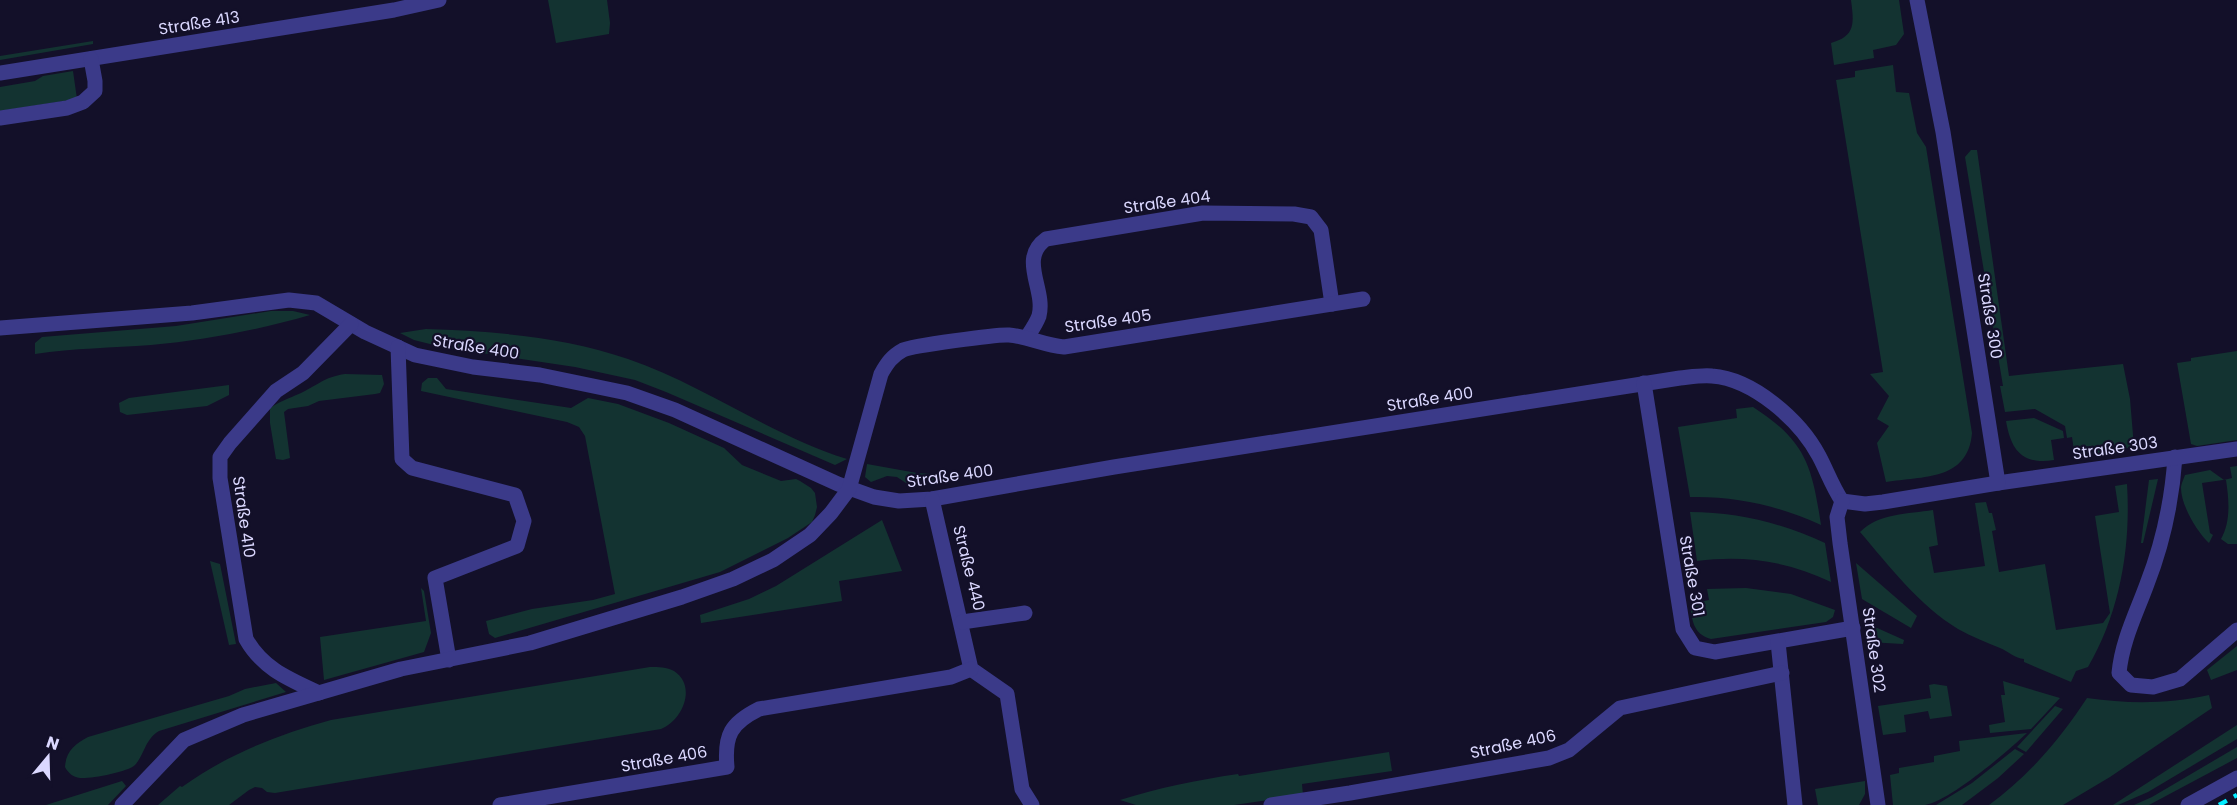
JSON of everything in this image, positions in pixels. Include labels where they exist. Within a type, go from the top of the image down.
[{"type":"street","name":"Straße 413","points":[[0,73],[394,10],[439,0]]},
{"type":"street","name":"Straße 300","points":[[1917,0],[1943,132],[1998,483]]},
{"type":"street","points":[[0,118],[67,108],[83,102],[95,91],[91,59]]},
{"type":"street","name":"Straße 404","points":[[1027,338],[1039,314],[1033,257],[1036,246],[1046,239],[1203,213],[1294,214],[1311,217],[1321,230],[1332,304]]},
{"type":"street","name":"Straße 405","points":[[849,489],[881,374],[889,359],[904,349],[1006,335],[1027,338],[1046,345],[1064,346],[1363,298]]},
{"type":"street","name":"Straße 400","points":[[0,328],[192,313],[289,300],[316,303],[351,324],[416,355],[540,375],[627,393],[675,410],[849,489],[874,497],[899,501],[932,499],[1114,467],[1644,383],[1713,376],[1740,384],[1784,411],[1802,429],[1842,501]]},
{"type":"street","name":"Straße 410","points":[[319,693],[266,665],[255,654],[246,639],[220,478],[220,457],[276,391],[303,373],[351,324]]},
{"type":"street","points":[[398,347],[402,459],[412,468],[515,495],[524,520],[517,546],[435,578],[449,660]]},
{"type":"street","name":"Straße 301","points":[[1644,383],[1683,629],[1695,648],[1715,652],[1853,628]]},
{"type":"street","name":"Straße 303","points":[[1998,483],[2237,449]]},
{"type":"street","points":[[2175,457],[2172,496],[2164,530],[2148,583],[2133,618],[2121,657],[2119,673],[2131,685],[2153,687],[2180,679],[2237,630]]},
{"type":"street","points":[[1842,501],[1865,504],[1883,502],[1998,483]]},
{"type":"street","points":[[122,805],[184,740],[243,715],[401,669],[530,643],[682,597],[733,579],[773,560],[810,535],[849,489]]},
{"type":"street","name":"Straße 440","points":[[932,499],[962,622],[1025,614]]},
{"type":"street","name":"Straße 302","points":[[1842,501],[1837,517],[1878,805]]},
{"type":"street","points":[[962,622],[971,669],[1007,694],[1022,789],[1032,805]]},
{"type":"street","points":[[1778,642],[1795,805]]},
{"type":"street","name":"Straße 406","points":[[500,805],[727,767],[726,752],[729,733],[741,718],[759,709],[951,677],[971,669]]},
{"type":"street","name":"Straße 406","points":[[1271,805],[1549,758],[1569,750],[1620,708],[1782,673]]},
{"type":"street","points":[[2188,805],[2237,778]]},
{"type":"green space","points":[[548,0],[607,0],[609,34],[556,43]]},
{"type":"green space","points":[[1851,0],[1899,0],[1904,34],[1896,45],[1873,50],[1874,58],[1834,65],[1831,43],[1845,37],[1852,28]]},
{"type":"green space","points":[[93,41],[93,44],[0,60],[0,56]]},
{"type":"green space","points":[[1893,65],[1896,92],[1909,93],[1917,133],[1926,147],[1972,433],[1969,449],[1953,468],[1928,477],[1886,482],[1877,443],[1889,426],[1877,419],[1889,396],[1870,374],[1883,372],[1836,80],[1855,77],[1855,71]]},
{"type":"green space","points":[[73,71],[77,99],[0,111],[0,87]]},
{"type":"green space","points":[[1971,150],[1977,150],[2009,376],[2123,364],[2130,399],[2134,447],[2075,457],[2072,437],[2067,438],[2065,426],[2035,409],[2005,412],[2000,386],[2003,386],[1965,157]]},
{"type":"green space","points":[[271,311],[293,311],[310,315],[251,330],[191,340],[35,354],[35,343],[42,337],[176,326]]},
{"type":"green space","points":[[426,329],[528,336],[604,351],[683,382],[791,437],[847,459],[835,465],[635,380],[575,367],[442,347],[414,340],[400,333]]},
{"type":"green space","points":[[2237,351],[2237,440],[2197,446],[2191,444],[2177,363],[2191,361],[2191,358]]},
{"type":"green space","points":[[345,374],[382,375],[384,384],[380,393],[319,401],[308,406],[288,409],[284,412],[290,458],[276,459],[270,408],[328,378]]},
{"type":"green space","points":[[428,378],[437,378],[446,389],[571,408],[588,398],[618,404],[669,423],[724,448],[742,465],[781,481],[796,479],[800,481],[815,493],[817,507],[815,515],[812,522],[788,538],[720,572],[495,638],[489,634],[486,621],[532,609],[593,600],[615,594],[585,436],[579,427],[567,422],[421,391],[422,383]]},
{"type":"green space","points":[[229,385],[229,395],[207,406],[127,415],[120,412],[119,403],[129,398]]},
{"type":"green space","points":[[1753,407],[1785,431],[1804,457],[1814,486],[1821,525],[1789,512],[1741,500],[1690,497],[1678,427],[1737,418],[1736,409]]},
{"type":"green space","points":[[2034,418],[2063,431],[2064,438],[2051,440],[2054,460],[2026,458],[2011,440],[2006,421]]},
{"type":"green space","points":[[867,464],[917,473],[946,475],[918,487],[909,485],[897,477],[887,476],[871,482],[865,477]]},
{"type":"green space","points":[[2237,466],[2237,544],[2228,544],[2221,539],[2228,510],[2227,487],[2226,480],[2224,480],[2232,478],[2230,467]]},
{"type":"green space","points":[[2210,470],[2224,480],[2202,483],[2210,533],[2213,535],[2209,543],[2187,510],[2181,485],[2185,475]]},
{"type":"green space","points":[[2158,479],[2143,543],[2141,543],[2149,480]]},
{"type":"green space","points":[[2127,484],[2125,555],[2115,602],[2099,646],[2088,667],[2076,671],[2071,682],[2024,662],[2024,659],[1958,629],[1930,609],[1860,532],[1885,518],[1933,510],[1938,545],[1929,547],[1934,573],[1985,566],[1975,503],[1986,502],[1989,513],[1992,513],[1996,530],[1992,531],[1999,572],[2045,564],[2056,630],[2103,623],[2110,613],[2095,516],[2119,512],[2115,486]]},
{"type":"green space","points":[[1690,512],[1725,514],[1759,520],[1776,524],[1825,543],[1831,582],[1799,569],[1766,561],[1714,559],[1697,561]]},
{"type":"green space","points":[[882,520],[902,571],[839,581],[842,601],[701,623],[700,615],[749,599],[776,586]]},
{"type":"green space","points":[[210,561],[220,564],[236,644],[229,645]]},
{"type":"green space","points":[[1856,563],[1917,616],[1911,628],[1862,599]]},
{"type":"green space","points":[[421,588],[424,591],[431,633],[424,652],[324,680],[320,637],[426,621]]},
{"type":"green space","points":[[1746,588],[1791,594],[1835,610],[1833,617],[1826,622],[1711,639],[1700,634],[1693,621],[1690,604],[1709,600],[1707,589]]},
{"type":"green space","points":[[1866,623],[1904,640],[1903,644],[1868,642]]},
{"type":"green space","points":[[2237,646],[2237,670],[2211,680],[2207,670]]},
{"type":"green space","points":[[650,667],[674,671],[685,685],[686,694],[681,711],[669,725],[661,729],[275,793],[255,787],[229,805],[158,805],[180,786],[182,787],[235,755],[291,732],[331,720]]},
{"type":"green space","points":[[2003,681],[2060,698],[2031,729],[1990,733],[1989,725],[2005,722],[2001,695],[2005,695]]},
{"type":"green space","points":[[276,683],[286,692],[159,731],[154,734],[131,768],[100,776],[80,778],[75,777],[65,767],[72,749],[88,737],[229,696],[245,689]]},
{"type":"green space","points":[[1929,685],[1947,686],[1952,716],[1930,719],[1928,711],[1904,715],[1906,732],[1883,735],[1878,706],[1931,698]]},
{"type":"green space","points":[[2209,695],[2212,708],[2110,777],[2063,805],[1989,805],[2004,794],[2043,756],[2087,698],[2148,702]]},
{"type":"green space","points":[[2055,706],[2063,709],[2026,752],[2017,747]]},
{"type":"green space","points":[[2237,725],[2237,739],[2148,792],[2113,805]]},
{"type":"green space","points":[[2027,733],[1949,795],[1925,805],[1893,805],[1890,775],[1899,773],[1899,768],[1934,762],[1934,756],[1960,751],[1959,741]]},
{"type":"green space","points":[[2237,747],[2237,758],[2149,805],[2134,805],[2152,797]]},
{"type":"green space","points":[[2015,749],[2024,754],[1998,778],[1962,805],[1936,805],[1972,783]]},
{"type":"green space","points":[[1389,752],[1392,771],[1302,784],[1303,795],[1234,805],[1136,805],[1120,800],[1208,779]]},
{"type":"green space","points":[[122,781],[126,786],[108,805],[46,805]]},
{"type":"green space","points":[[1865,781],[1865,794],[1859,805],[1818,805],[1815,789]]},
{"type":"railway","points":[[2219,805],[2237,795]]}]
